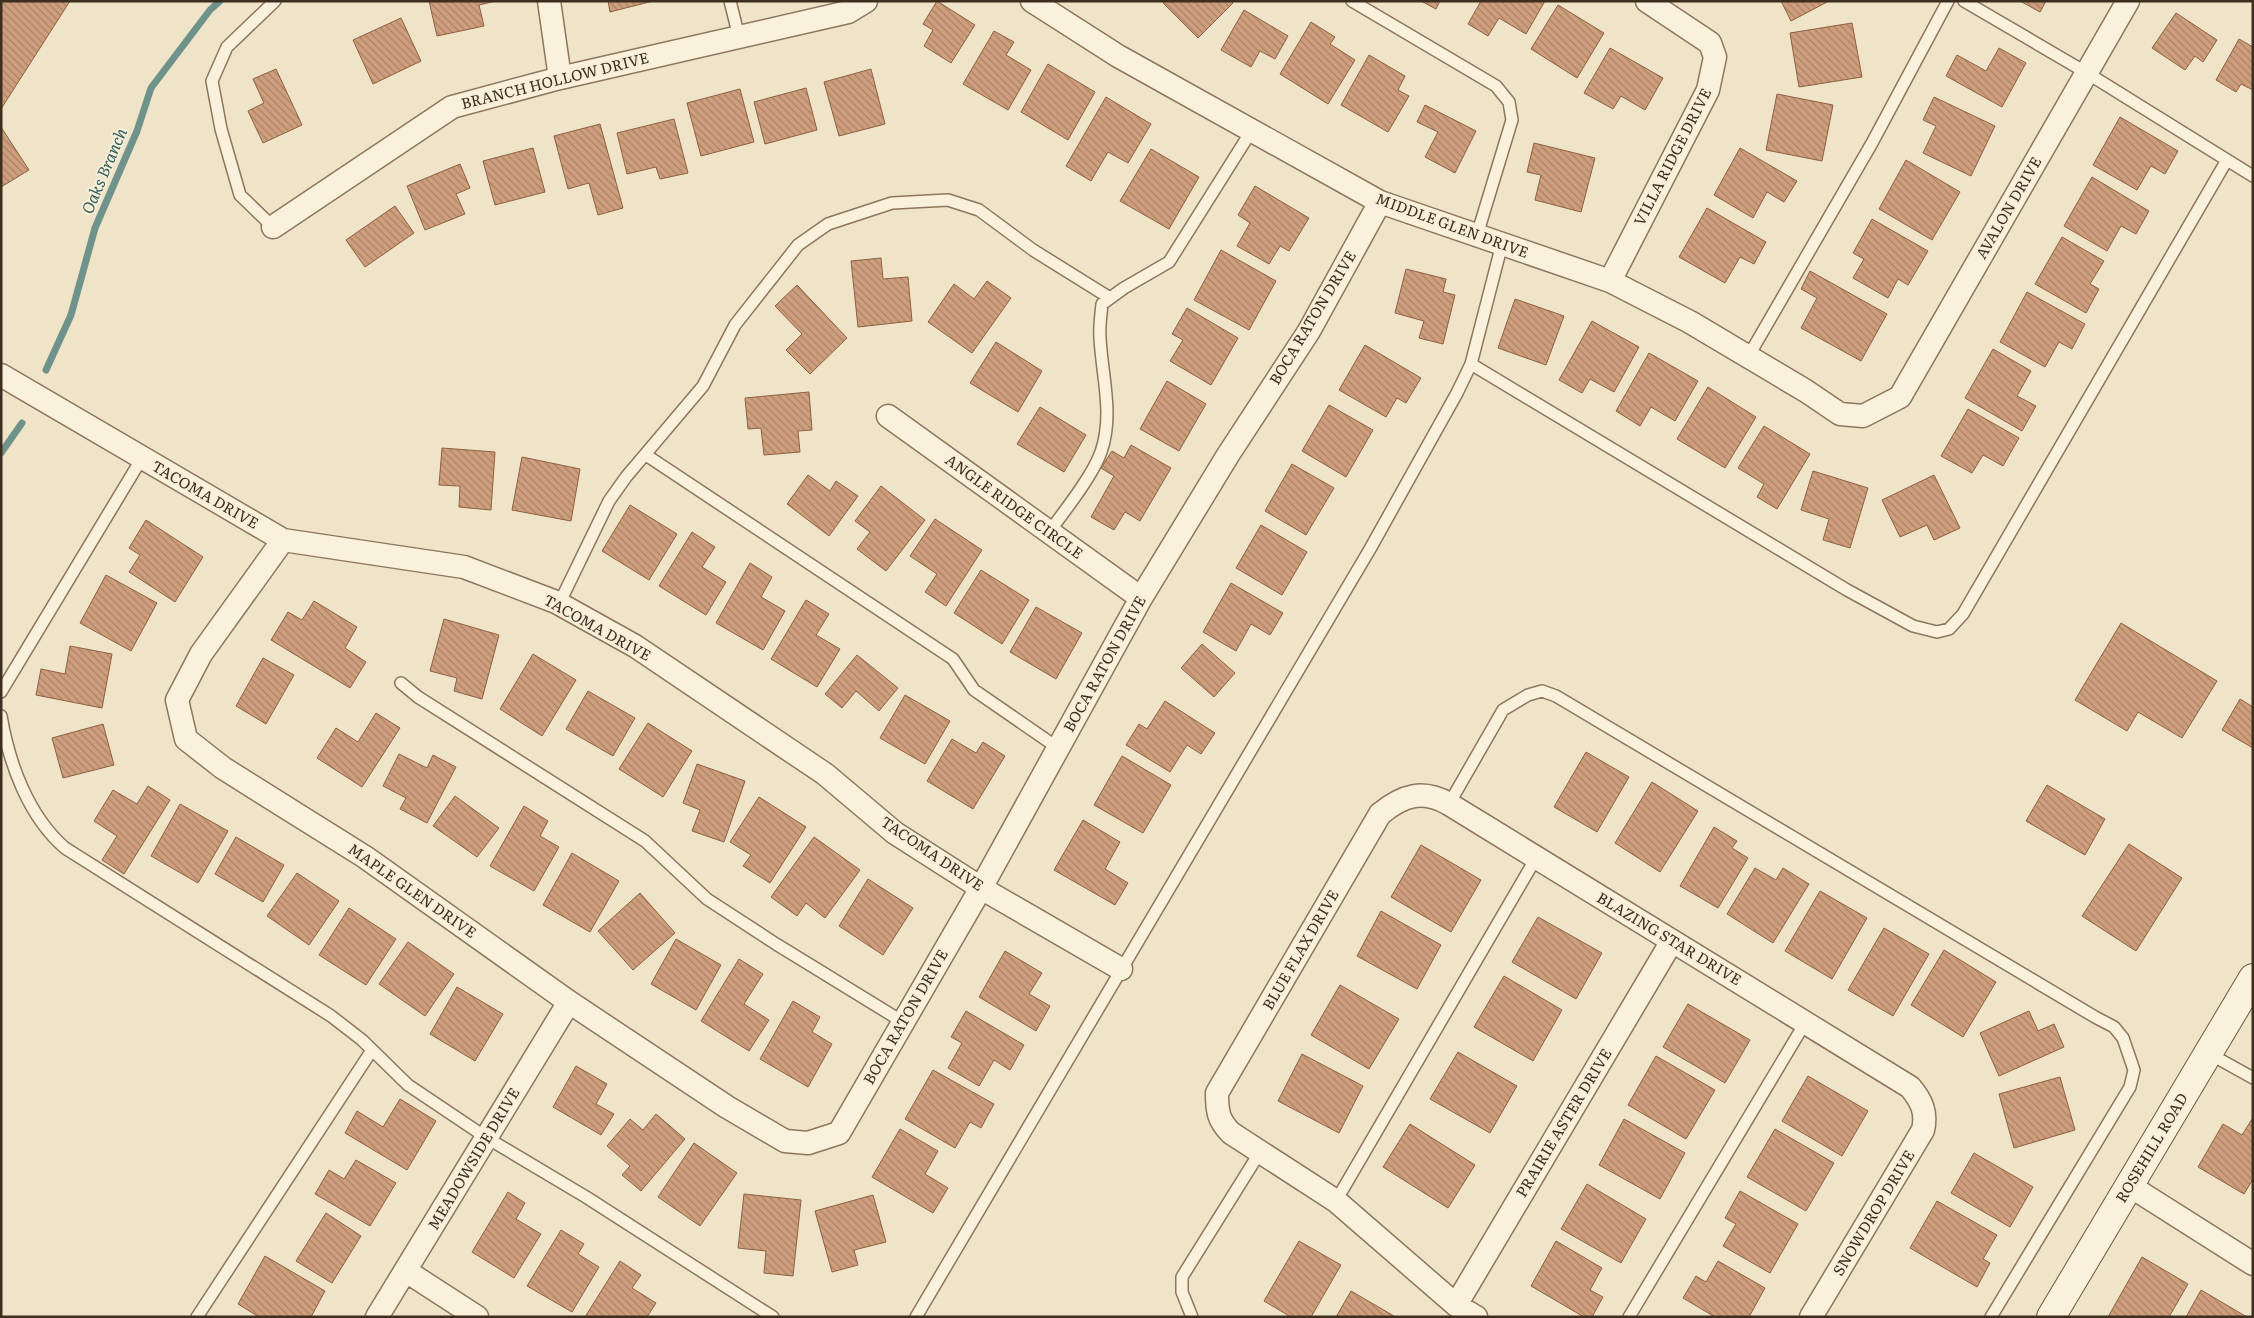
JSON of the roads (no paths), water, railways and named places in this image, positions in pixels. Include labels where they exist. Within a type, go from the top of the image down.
[{"type":"street","points":[[549,1],[560,78]]},
{"type":"street","name":"BRANCH HOLLOW DRIVE","points":[[274,227],[452,107],[560,78],[848,12],[866,1]]},
{"type":"street","name":"MIDDLE GLEN DRIVE","points":[[1032,1],[1118,56],[1380,202],[1610,281],[1690,322],[1806,391],[1840,414],[1863,416],[1882,407]]},
{"type":"street","name":"VILLA RIDGE DRIVE","points":[[1610,281],[1708,90],[1715,57],[1710,43],[1647,1]]},
{"type":"street","name":"AVALON DRIVE","points":[[1882,407],[1900,397],[2128,1]]},
{"type":"street","name":"BOCA RATON DRIVE","points":[[839,1133],[981,888],[1141,598],[1228,455],[1309,331],[1380,202]]},
{"type":"street","name":"TACOMA DRIVE","points":[[1,375],[282,540],[464,568],[560,604],[635,646],[825,774],[895,833],[981,888],[1121,969]]},
{"type":"street","name":"ANGLE RIDGE CIRCLE","points":[[888,416],[1141,598]]},
{"type":"street","name":"MAPLE GLEN DRIVE","points":[[282,540],[201,654],[177,700],[186,739],[223,768],[365,857],[570,1002],[727,1107],[784,1141],[808,1142],[839,1133]]},
{"type":"street","name":"BLAZING STAR DRIVE","points":[[1404,799],[1419,795],[1436,796],[1910,1087],[1923,1106]]},
{"type":"street","name":"BLUE FLAX DRIVE","points":[[1260,1152],[1231,1133],[1220,1123],[1217,1113],[1217,1092],[1380,814],[1391,805],[1404,799]]},
{"type":"street","name":"PRAIRIE ASTER DRIVE","points":[[1456,1305],[1672,941]]},
{"type":"street","name":"ROSEHILL ROAD","points":[[2051,1317],[2253,978]]},
{"type":"street","name":"MEADOWSIDE DRIVE","points":[[378,1317],[570,1002]]},
{"type":"street","name":"SNOWDROP DRIVE","points":[[1811,1317],[1923,1130],[1926,1118],[1923,1106]]},
{"type":"street","points":[[1260,1152],[1336,1201],[1456,1305],[1476,1317]]},
{"type":"street","points":[[2130,1186],[2253,1264]]},
{"type":"street","points":[[406,1271],[478,1317]]},
{"type":"lane","points":[[274,227],[240,195],[222,129],[212,81],[227,47],[275,1]]},
{"type":"lane","points":[[730,1],[739,37]]},
{"type":"lane","points":[[1352,1],[1496,86],[1509,102],[1512,120],[1477,235]]},
{"type":"lane","points":[[1748,357],[1872,143],[1948,1]]},
{"type":"lane","points":[[1964,1],[2086,73],[2253,176]]},
{"type":"lane","points":[[1049,532],[1064,512],[1101,453],[1107,424],[1107,395],[1100,337],[1102,304],[1124,288],[1169,262],[1252,130]]},
{"type":"lane","points":[[1471,364],[1847,590],[1913,626],[1937,632],[1949,629],[1963,614],[2227,160]]},
{"type":"lane","points":[[560,604],[609,501],[703,386],[735,325],[798,245],[828,224],[892,203],[948,200],[979,210],[1033,250],[1110,298]]},
{"type":"lane","points":[[916,1317],[1370,549],[1457,393],[1471,364],[1502,244]]},
{"type":"lane","points":[[646,456],[945,653],[952,659],[974,690],[1058,748]]},
{"type":"lane","points":[[1,692],[142,458]]},
{"type":"lane","points":[[401,683],[418,697],[645,841],[707,899],[776,944],[904,1022]]},
{"type":"lane","points":[[1449,804],[1503,710],[1528,695],[1542,691],[1556,696],[2114,1027],[2123,1038],[2134,1070],[2130,1087],[1991,1317]]},
{"type":"lane","points":[[1,716],[13,763],[29,802],[44,826],[55,839],[76,855],[332,1016],[372,1050],[400,1079],[487,1138],[586,1197],[772,1317]]},
{"type":"lane","points":[[1336,1201],[1536,858]]},
{"type":"lane","points":[[1629,1317],[1805,1023]]},
{"type":"lane","points":[[197,1317],[372,1050]]},
{"type":"lane","points":[[2208,1053],[2253,1078]]},
{"type":"lane","points":[[1192,1317],[1182,1292],[1182,1278],[1260,1152]]},
{"type":"waterway","name":"Oaks Branch","points":[[46,370],[71,315],[95,228],[137,131],[151,88],[210,10],[220,1]]},
{"type":"waterway","name":"Oaks Branch","points":[[1,453],[22,423]]}]
